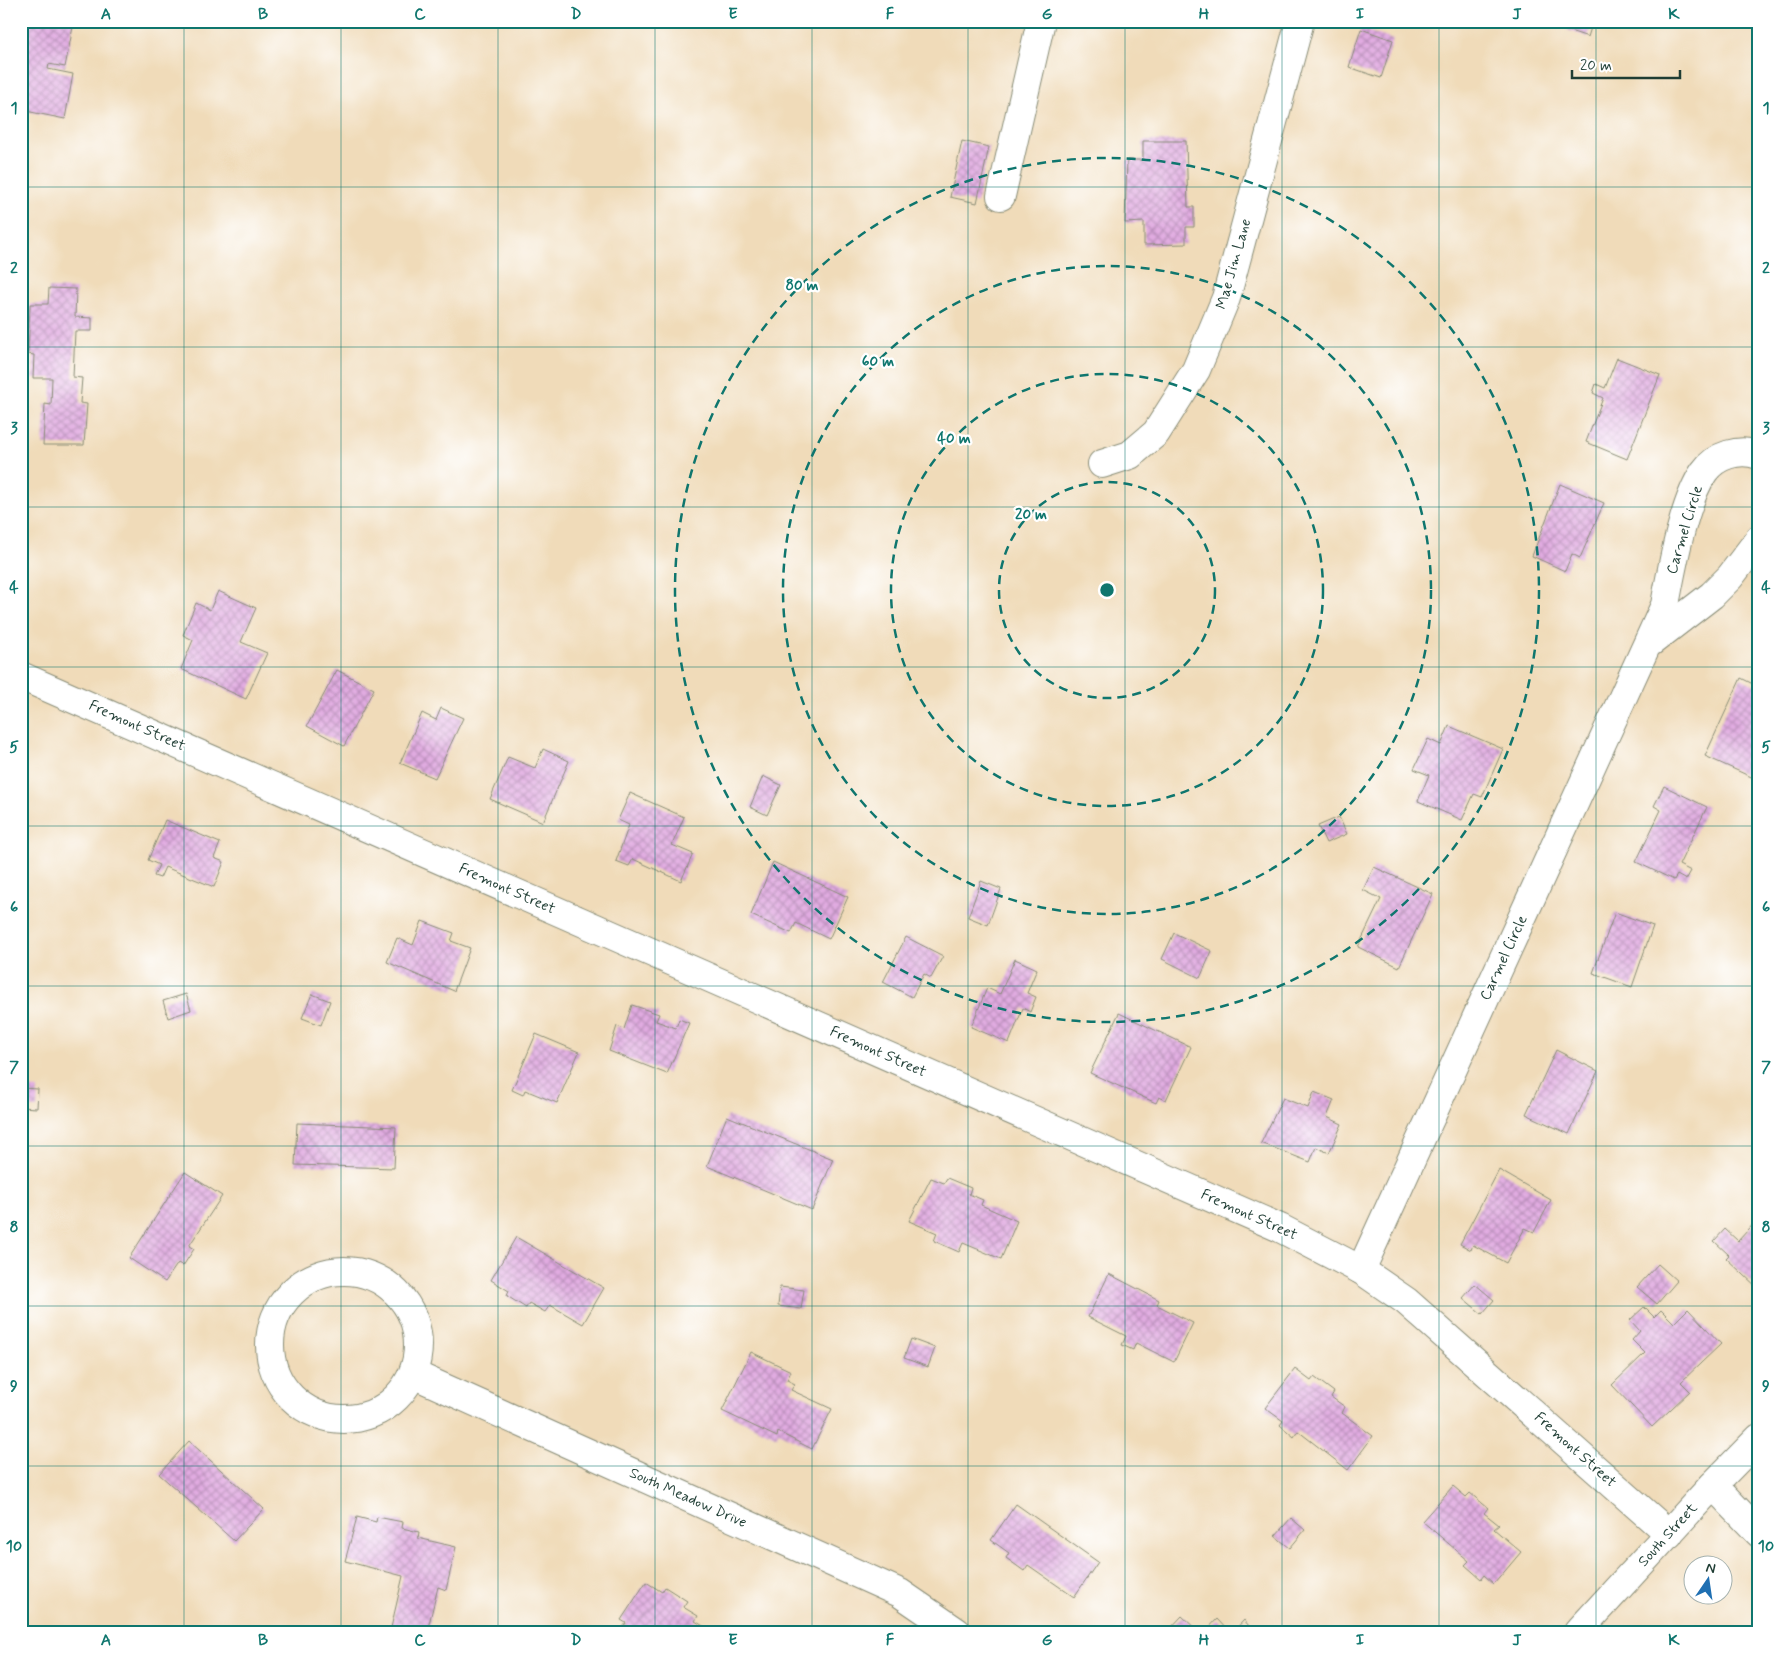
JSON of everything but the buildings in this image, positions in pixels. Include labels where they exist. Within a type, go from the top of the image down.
[{"type":"street","points":[[1000,196],[1041,21]]},
{"type":"street","name":"Mae Jim Lane","points":[[1102,464],[1130,455],[1156,433],[1196,370],[1226,298],[1300,21]]},
{"type":"street","name":"Carmel Circle","points":[[1361,1270],[1665,605],[1674,558],[1704,472],[1717,458],[1728,454],[1740,452],[1759,455]]},
{"type":"street","name":"Carmel Circle","points":[[1646,646],[1666,628],[1712,595],[1741,564],[1759,539]]},
{"type":"street","name":"Fremont Street","points":[[21,676],[1280,1228],[1361,1270],[1406,1301],[1669,1534]]},
{"type":"street","points":[[347,1270],[378,1278],[391,1287],[402,1299],[414,1320],[418,1342],[413,1374],[396,1399],[383,1408],[355,1418],[324,1417],[297,1402],[278,1380],[269,1350],[273,1320],[290,1293],[302,1283],[316,1276],[331,1271],[347,1270]]},
{"type":"street","name":"South Meadow Drive","points":[[413,1374],[900,1593],[957,1632]]},
{"type":"street","name":"South Street","points":[[1578,1632],[1713,1485],[1759,1438]]},
{"type":"street","points":[[1713,1485],[1759,1532]]}]
